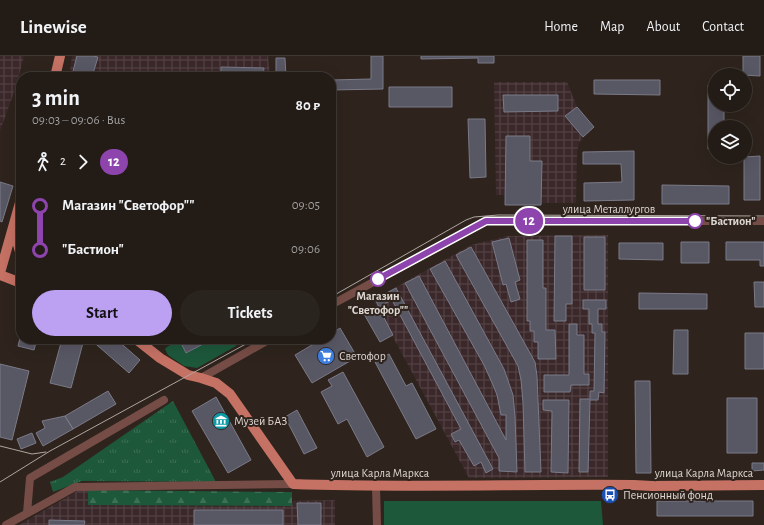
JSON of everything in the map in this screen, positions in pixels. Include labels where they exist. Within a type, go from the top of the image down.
[{"type":"main road","points":[[55,72],[60,56]]},
{"type":"main road","points":[[16,216],[0,274],[16,281]]},
{"type":"main road","points":[[13,226],[16,237]]},
{"type":"main road","points":[[142,344],[160,358],[188,375],[218,384],[230,394],[293,484]]},
{"type":"main road","name":"улица Карла Маркса","points":[[293,484],[376,487],[504,485],[764,485]]},
{"type":"street","name":"улица Металлургов","points":[[336,302],[486,221],[764,221]]},
{"type":"street","points":[[201,378],[261,344]]},
{"type":"street","points":[[28,513],[30,478],[164,400]]},
{"type":"street","name":"улица Карла Маркса","points":[[6,525],[75,487],[293,484]]},
{"type":"street","points":[[376,487],[377,525]]},
{"type":"shaded area","points":[[0,56],[24,56],[20,72],[16,72],[16,87],[0,131]]},
{"type":"shaded area","points":[[72,56],[268,56],[270,72],[70,72]]},
{"type":"shaded area","points":[[494,82],[567,82],[577,107],[594,127],[579,142],[577,152],[576,203],[505,205],[505,195],[496,195]]},
{"type":"shaded area","points":[[608,235],[608,477],[469,478],[373,300],[471,245],[508,236]]},
{"type":"shaded area","points":[[79,490],[88,490],[89,505],[292,506],[293,501],[335,500],[335,525],[19,525]]},
{"type":"green space","points":[[181,344],[187,353],[202,344],[237,344],[236,346],[197,368],[184,366],[168,355],[165,349],[170,345]]},
{"type":"green space","points":[[173,401],[216,482],[82,481],[53,492],[50,482],[63,477]]},
{"type":"green space","points":[[88,490],[292,492],[292,506],[88,505]]},
{"type":"green space","points":[[384,501],[601,501],[603,525],[384,525]]},
{"type":"building","points":[[77,56],[98,57],[94,72],[73,72]]},
{"type":"building","points":[[371,56],[383,56],[383,89],[336,90],[336,80],[371,79]]},
{"type":"building","points":[[421,56],[494,56],[494,63],[478,63],[478,58],[421,59]]},
{"type":"building","points":[[743,56],[760,56],[760,76],[752,76],[752,68],[743,68]]},
{"type":"building","points":[[276,58],[285,58],[286,72],[276,72]]},
{"type":"building","points":[[221,67],[264,68],[264,72],[221,72]]},
{"type":"building","points":[[594,80],[660,80],[660,95],[594,94]]},
{"type":"building","points":[[389,87],[452,87],[452,107],[389,107]]},
{"type":"building","points":[[503,95],[558,95],[558,111],[504,112]]},
{"type":"building","points":[[577,107],[594,127],[583,137],[565,116]]},
{"type":"building","points":[[708,112],[724,112],[724,120],[708,120]]},
{"type":"building","points":[[468,119],[485,119],[486,177],[470,178]]},
{"type":"building","points":[[506,136],[530,136],[530,161],[542,161],[541,205],[505,205]]},
{"type":"building","points":[[634,151],[634,200],[584,201],[584,183],[622,182],[621,164],[583,164],[583,152]]},
{"type":"building","points":[[752,156],[760,156],[760,200],[744,200],[744,164],[752,164]]},
{"type":"building","points":[[0,182],[13,186],[2,222],[0,221]]},
{"type":"building","points":[[662,185],[729,186],[729,204],[662,204]]},
{"type":"building","points":[[555,236],[572,236],[572,304],[566,304],[566,321],[554,321]]},
{"type":"building","points":[[584,237],[605,237],[605,290],[584,290]]},
{"type":"building","points":[[509,238],[520,280],[515,282],[520,299],[511,302],[506,284],[503,285],[492,242]]},
{"type":"building","points":[[527,240],[543,240],[543,288],[546,288],[546,330],[555,330],[556,359],[538,359],[538,342],[534,342],[534,331],[530,331],[530,321],[527,321]]},
{"type":"building","points":[[681,242],[709,242],[709,263],[681,263]]},
{"type":"building","points":[[726,242],[764,242],[764,266],[760,266],[760,260],[726,260]]},
{"type":"building","points":[[619,243],[663,243],[663,260],[619,259]]},
{"type":"building","points":[[471,247],[535,362],[537,376],[541,472],[525,472],[523,403],[518,366],[456,255]]},
{"type":"building","points":[[445,261],[504,369],[513,395],[517,472],[499,471],[499,458],[405,283],[419,276],[506,440],[506,415],[501,415],[497,395],[493,385],[484,365],[430,269]]},
{"type":"building","points":[[754,282],[764,282],[764,307],[755,307]]},
{"type":"building","points":[[396,288],[493,469],[486,473],[481,462],[474,466],[459,440],[455,442],[451,434],[461,429],[392,300],[379,307],[375,299]]},
{"type":"building","points":[[639,293],[707,294],[707,309],[639,309]]},
{"type":"building","points":[[583,300],[606,300],[606,309],[598,309],[598,324],[602,324],[602,332],[605,332],[604,393],[599,392],[598,400],[590,400],[588,472],[579,472],[580,399],[590,399],[590,391],[594,391],[595,333],[592,333],[592,324],[589,324],[589,309],[583,309]]},
{"type":"building","points":[[378,306],[393,335],[380,342],[364,314]]},
{"type":"building","points":[[569,324],[577,324],[577,335],[584,335],[584,374],[589,374],[589,385],[571,385],[570,392],[544,392],[544,375],[569,375]]},
{"type":"building","name":"Светофор","points":[[340,328],[357,357],[312,383],[295,355],[314,344],[336,344],[336,331]]},
{"type":"building","points":[[674,330],[688,330],[688,374],[673,374]]},
{"type":"building","points":[[745,333],[764,333],[764,369],[745,369]]},
{"type":"building","points":[[18,344],[36,344],[34,350],[18,346]]},
{"type":"building","points":[[61,344],[83,344],[71,388],[50,383]]},
{"type":"building","points":[[96,344],[122,344],[140,360],[129,373]]},
{"type":"building","points":[[184,344],[203,344],[186,353],[182,345]]},
{"type":"building","points":[[389,354],[406,386],[412,383],[436,429],[416,439],[375,362]]},
{"type":"building","points":[[0,364],[29,371],[12,440],[0,437]]},
{"type":"building","points":[[343,372],[384,447],[367,457],[347,419],[338,424],[321,392],[332,386],[328,380]]},
{"type":"building","points":[[635,381],[650,381],[651,473],[636,473]]},
{"type":"building","points":[[108,391],[116,404],[73,429],[65,416]]},
{"type":"building","points":[[216,397],[251,460],[228,473],[192,411]]},
{"type":"building","points":[[727,398],[757,398],[757,453],[727,453]]},
{"type":"building","points":[[543,400],[569,400],[568,473],[551,472],[552,411],[543,410]]},
{"type":"building","points":[[297,410],[317,448],[304,454],[285,417]]},
{"type":"building","points":[[65,416],[73,429],[43,446],[36,433],[45,428],[42,421]]},
{"type":"building","points":[[32,433],[36,443],[21,449],[17,439]]},
{"type":"building","points":[[752,463],[764,463],[764,470],[752,471]]},
{"type":"building","points":[[657,501],[753,501],[753,516],[657,516]]},
{"type":"building","points":[[297,503],[321,503],[321,525],[298,525]]},
{"type":"building","points":[[194,510],[283,510],[283,525],[194,525]]},
{"type":"building","points":[[49,520],[85,521],[84,525],[49,525]]},
{"type":"tram line","points":[[336,294],[466,220],[474,217],[498,215],[764,216]]},
{"type":"tram line","points":[[0,482],[50,451],[246,344]]},
{"type":"tram line","points":[[0,446],[32,454],[46,452]]},
{"type":"bus line","name":"12","points":[[378,279],[486,221],[695,221]]},
{"type":"place","name":"\"Бастион\"","points":[[695,221]]},
{"type":"place","name":"Магазин \"Светофор\"\"","points":[[378,279]]},
{"type":"place","name":"Светофор","points":[[326,356]]},
{"type":"place","name":"Музей БАЗ","points":[[221,421]]},
{"type":"place","name":"Пенсионный фонд","points":[[610,495]]}]
